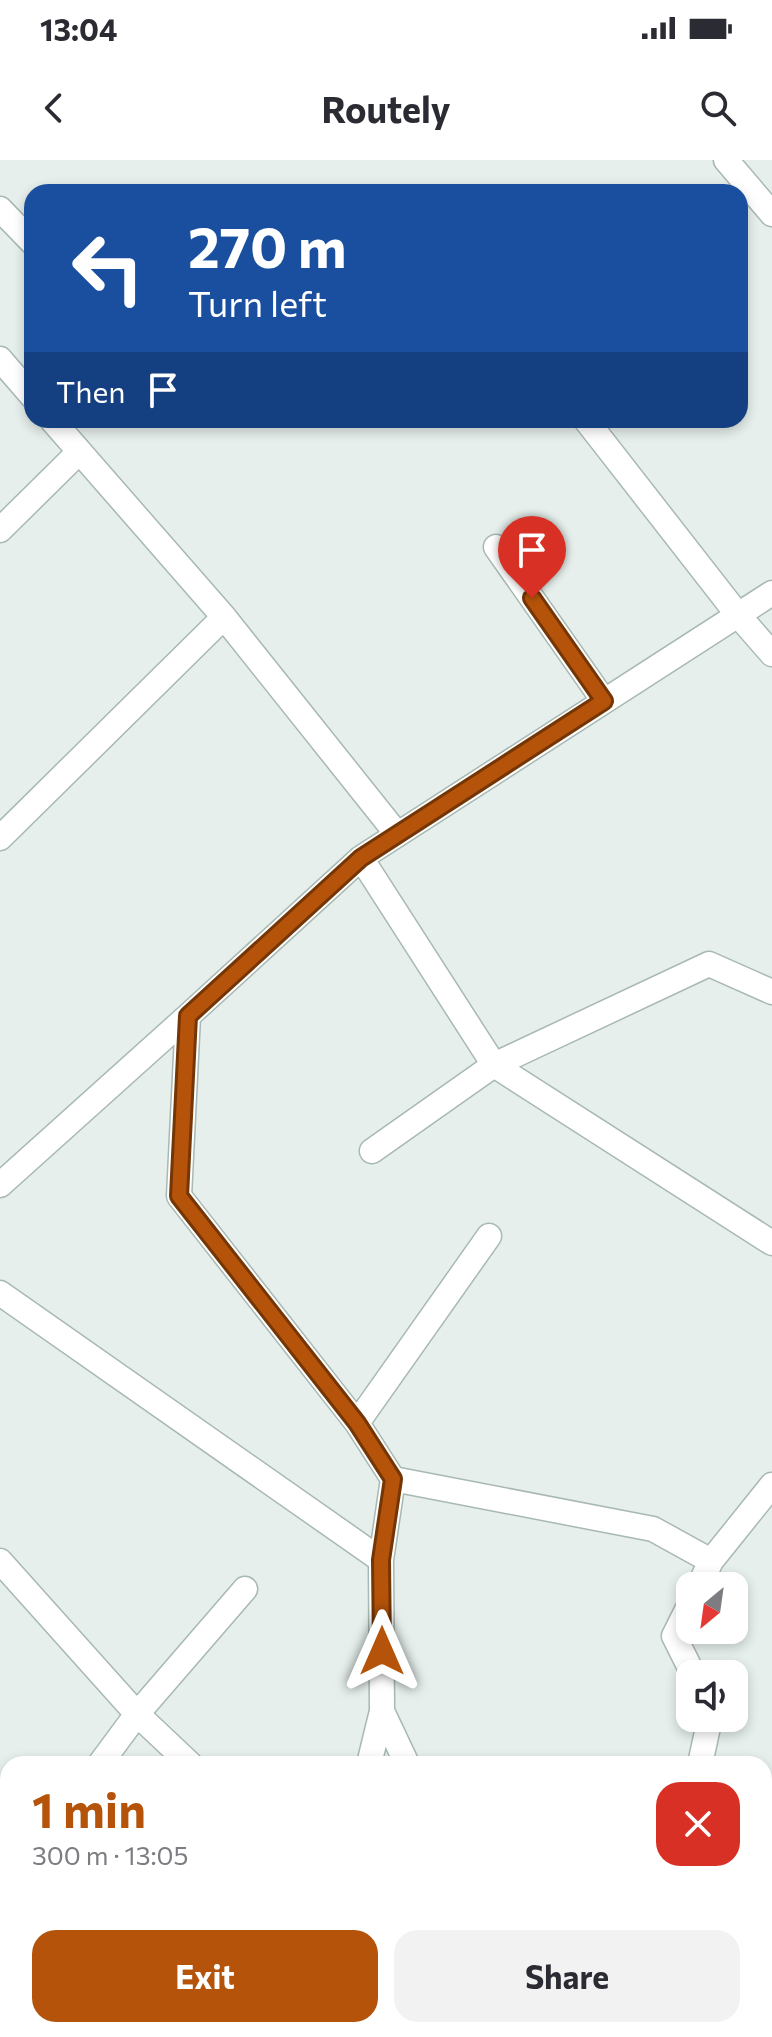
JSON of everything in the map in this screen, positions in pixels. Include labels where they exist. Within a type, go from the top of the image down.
[{"type":"street","points":[[726,160],[746,184]]},
{"type":"street","points":[[748,186],[772,214]]},
{"type":"street","points":[[0,209],[24,234]]},
{"type":"street","points":[[0,359],[24,387]]},
{"type":"street","points":[[59,428],[224,617],[397,834]]},
{"type":"street","points":[[592,428],[772,654]]},
{"type":"street","points":[[0,530],[79,452]]},
{"type":"street","points":[[496,547],[604,701]]},
{"type":"street","points":[[0,1185],[361,858],[772,593]]},
{"type":"street","points":[[0,838],[224,617]]},
{"type":"street","points":[[361,858],[494,1065],[772,1243]]},
{"type":"street","points":[[372,1151],[494,1065],[709,964],[772,992]]},
{"type":"street","points":[[188,1016],[179,1196],[357,1423],[393,1479],[381,1560],[382,1711],[371,1756]]},
{"type":"street","points":[[357,1423],[489,1236]]},
{"type":"street","points":[[0,1293],[381,1560]]},
{"type":"street","points":[[393,1479],[653,1529],[711,1561]]},
{"type":"street","points":[[706,1572],[711,1561],[772,1485]]},
{"type":"street","points":[[0,1561],[137,1714],[182,1756]]},
{"type":"street","points":[[106,1756],[137,1714],[245,1589]]},
{"type":"street","points":[[382,1711],[403,1756]]},
{"type":"street","points":[[702,1756],[707,1732]]},
{"type":"route","points":[[382,1651],[381,1560],[393,1479],[357,1423],[179,1196],[188,1016],[361,858],[604,701],[532,598]]}]
